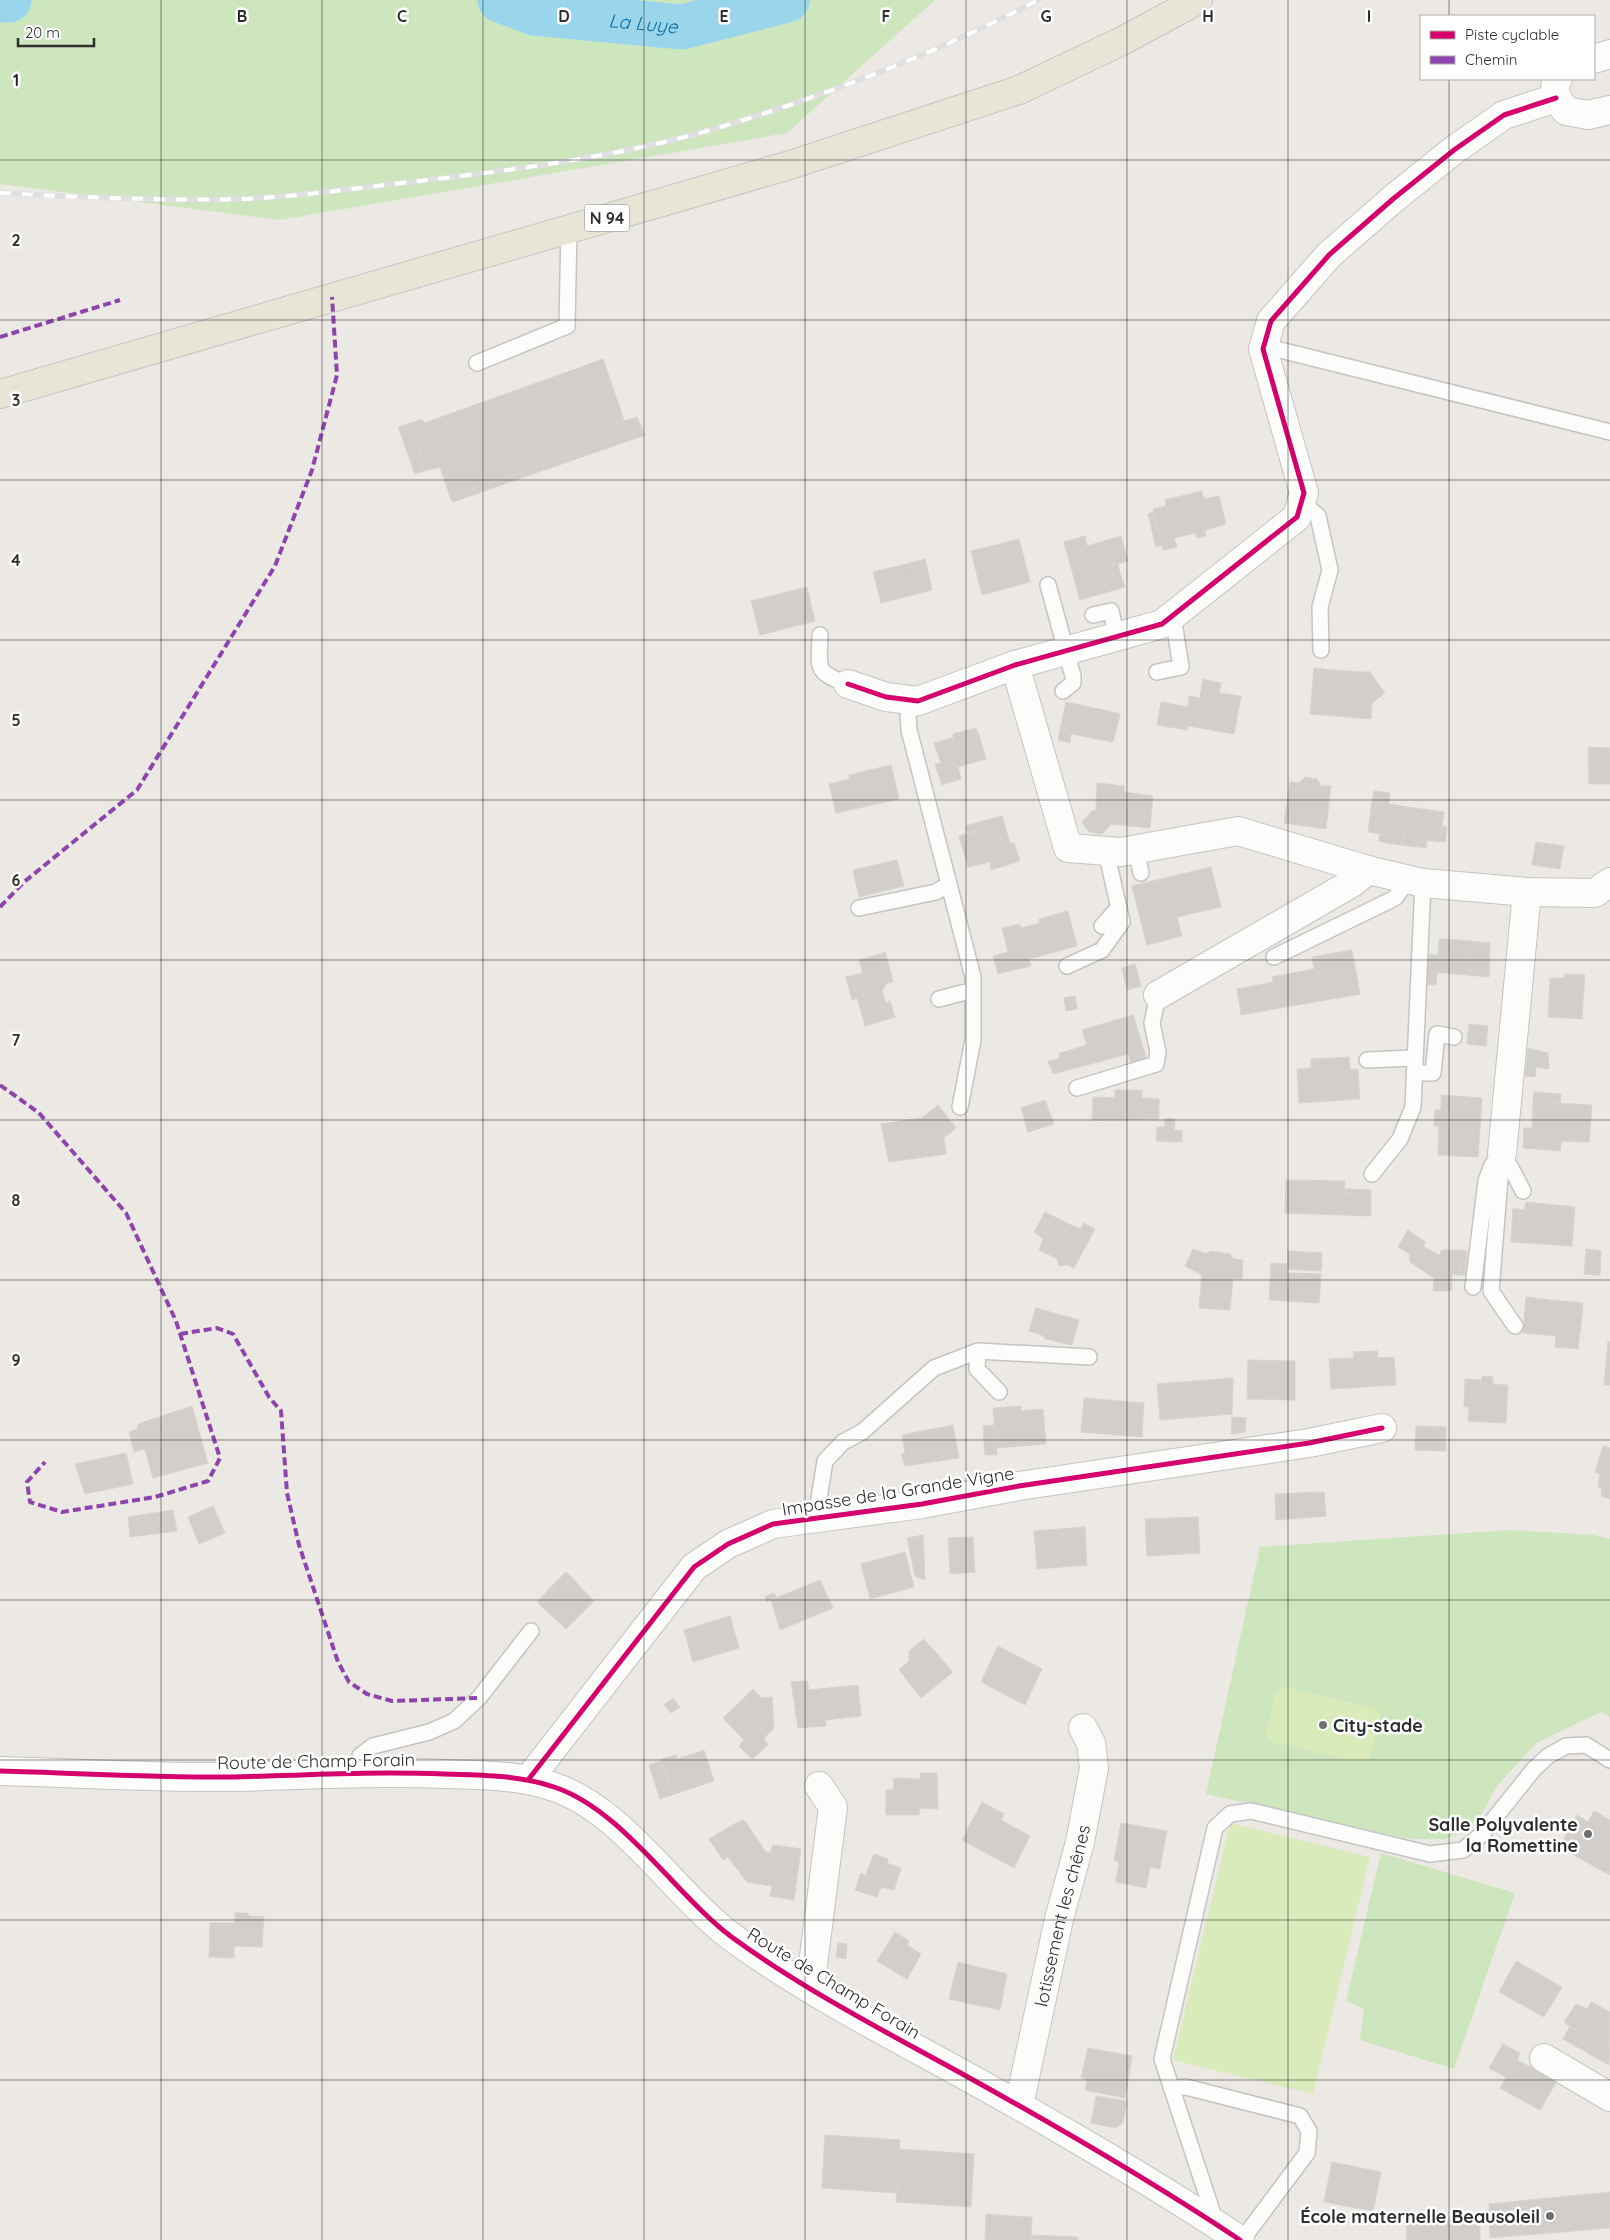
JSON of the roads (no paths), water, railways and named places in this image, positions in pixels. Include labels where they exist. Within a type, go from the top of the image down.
[{"type":"main road","name":"N 94","points":[[0,394],[790,165],[1018,90],[1124,40],[1198,0]]},
{"type":"street","points":[[1595,59],[1610,54]]},
{"type":"street","points":[[848,684],[886,697],[918,701],[1015,665],[1162,624],[1173,616],[1297,517],[1304,493],[1263,349],[1271,321],[1277,314],[1329,255],[1393,199],[1454,150],[1504,115],[1557,88],[1566,110],[1588,115],[1610,110]]},
{"type":"street","points":[[1015,665],[1068,848],[1121,852],[1138,861],[1238,831],[1368,870],[1416,881],[1527,892],[1595,893],[1610,882]]},
{"type":"street","points":[[1158,995],[1352,884],[1368,870]]},
{"type":"street","points":[[1502,1154],[1527,892]]},
{"type":"street","name":"Impasse de la Grande Vigne","points":[[528,1780],[694,1567],[728,1544],[772,1524],[922,1504],[1020,1486],[1309,1442],[1382,1428]]},
{"type":"street","name":"lotissement les chênes","points":[[1019,2105],[1059,1919],[1080,1842],[1094,1768],[1092,1743],[1083,1728]]},
{"type":"street","name":"Route de Champ Forain","points":[[0,1771],[217,1777],[355,1774],[490,1775],[528,1780],[558,1788],[592,1807],[625,1833],[698,1907],[732,1937],[810,1988],[1137,2173],[1241,2240]]},
{"type":"street","points":[[810,1988],[833,1808],[819,1786]]},
{"type":"street","points":[[1544,2058],[1610,2097]]},
{"type":"lane","points":[[477,363],[568,326],[569,229]]},
{"type":"lane","points":[[1264,346],[1610,432]]},
{"type":"lane","points":[[1301,501],[1318,516],[1330,570],[1320,607],[1321,650]]},
{"type":"lane","points":[[1048,585],[1068,650],[1073,682],[1063,691]]},
{"type":"lane","points":[[1093,615],[1110,611],[1117,637]]},
{"type":"lane","points":[[1157,672],[1181,667],[1173,616]]},
{"type":"lane","points":[[820,635],[819,665],[825,676],[848,684]]},
{"type":"lane","points":[[918,701],[908,715],[909,730],[973,977],[973,1040],[960,1107]]},
{"type":"lane","points":[[1067,966],[1102,950],[1122,922],[1106,851]]},
{"type":"lane","points":[[1274,957],[1396,898],[1416,881]]},
{"type":"lane","points":[[1372,1174],[1400,1139],[1413,1107],[1416,881]]},
{"type":"lane","points":[[859,908],[936,892],[948,884]]},
{"type":"lane","points":[[1102,926],[1119,906]]},
{"type":"lane","points":[[939,999],[973,990]]},
{"type":"lane","points":[[1077,1088],[1156,1064],[1158,1052],[1152,1023],[1158,995]]},
{"type":"lane","points":[[1367,1060],[1414,1066],[1433,1073],[1437,1034],[1454,1037]]},
{"type":"lane","points":[[1502,1154],[1522,1191]]},
{"type":"lane","points":[[1474,1287],[1486,1181],[1492,1165],[1502,1154]]},
{"type":"lane","points":[[1502,1154],[1491,1291],[1515,1326]]},
{"type":"lane","points":[[978,1350],[977,1369],[999,1392]]},
{"type":"lane","points":[[816,1517],[825,1462],[843,1442],[862,1432],[934,1368],[978,1350],[1089,1356]]},
{"type":"lane","points":[[355,1774],[360,1756],[373,1746],[429,1732],[454,1720],[479,1698],[531,1631]]},
{"type":"lane","points":[[1216,2224],[1162,2059],[1215,1828],[1230,1814],[1251,1811],[1430,1854],[1463,1850],[1481,1835],[1534,1769],[1548,1756],[1566,1746],[1586,1745],[1610,1760]]},
{"type":"lane","points":[[1171,2088],[1186,2087],[1300,2116],[1309,2131],[1307,2153],[1241,2240]]},
{"type":"waterway","name":"La Luye","points":[[0,0],[9,0]]},
{"type":"waterway","name":"La Luye","points":[[500,0],[534,13],[682,27],[787,0]]},
{"type":"railway","points":[[0,193],[151,199],[262,198],[480,174],[598,156],[714,129],[797,103],[919,56],[1038,0]]},
{"type":"place","name":"City-stade","points":[[1323,1725]]},
{"type":"place","name":"Salle Polyvalente la Romettine","points":[[1588,1834]]},
{"type":"place","name":"École maternelle Beausoleil","points":[[1550,2216]]}]
